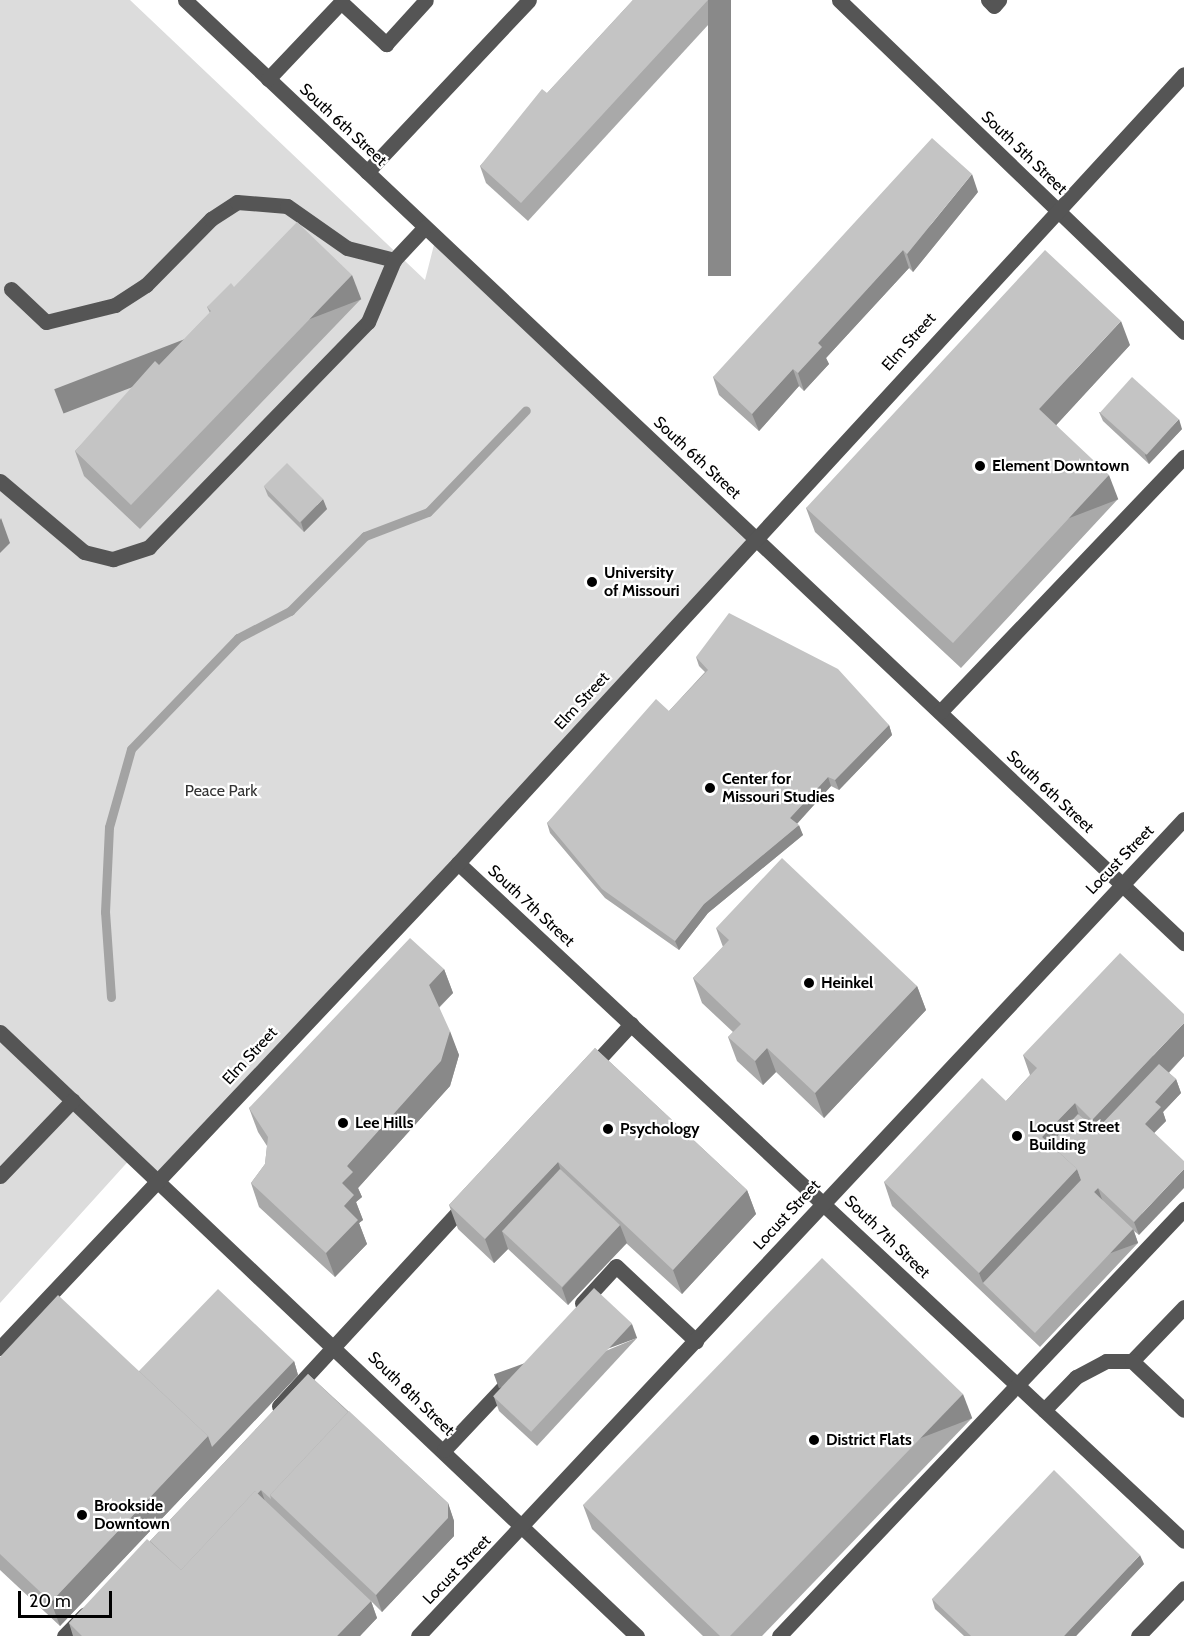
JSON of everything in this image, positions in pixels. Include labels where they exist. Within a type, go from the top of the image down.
[{"type":"street","name":"South 6th Street","points":[[184,0],[1184,943]]},
{"type":"street","points":[[268,79],[340,2],[386,44],[426,0]]},
{"type":"street","points":[[367,172],[529,0]]},
{"type":"street","name":"South 5th Street","points":[[839,0],[1184,332]]},
{"type":"street","points":[[988,0],[994,6],[999,0]]},
{"type":"street","name":"Elm Street","points":[[0,1347],[458,863],[756,539],[1055,208],[1184,74]]},
{"type":"street","points":[[10,289],[46,322],[115,305],[146,285],[211,219],[237,202],[287,206],[347,248],[394,260]]},
{"type":"street","points":[[0,481],[84,552],[113,559],[149,547],[368,322],[394,260],[425,227]]},
{"type":"street","points":[[940,712],[1184,457]]},
{"type":"street","name":"Locust Street","points":[[418,1636],[524,1526],[1184,819]]},
{"type":"street","name":"South 7th Street","points":[[458,863],[824,1202],[1184,1541]]},
{"type":"street","points":[[573,1088],[631,1024]]},
{"type":"street","name":"South 8th Street","points":[[0,1032],[159,1179],[638,1636]]},
{"type":"street","points":[[0,1176],[73,1100]]},
{"type":"street","points":[[268,1418],[478,1191]]},
{"type":"street","points":[[778,1636],[1184,1209]]},
{"type":"street","points":[[568,1317],[616,1266],[696,1341]]},
{"type":"street","points":[[1132,1361],[1184,1306]]},
{"type":"street","points":[[1044,1410],[1076,1377],[1106,1361],[1132,1361],[1184,1410]]},
{"type":"street","points":[[444,1450],[519,1370]]},
{"type":"street","points":[[1138,1636],[1184,1588]]},
{"type":"street","points":[[64,1636],[97,1601]]},
{"type":"green space","name":"Peace Park","points":[[0,0],[130,0],[425,280],[436,237],[756,539],[159,1179],[133,1156],[0,1303]]},
{"type":"building","points":[[633,0],[708,0],[521,203],[480,166],[542,89],[547,93]]},
{"type":"building","points":[[932,138],[972,174],[907,254],[903,250],[818,343],[822,347],[798,373],[793,369],[752,414],[713,377]]},
{"type":"building","points":[[297,222],[352,275],[131,505],[75,451],[155,361],[159,365],[211,311],[207,307],[231,283],[234,287]]},
{"type":"building","name":"Element Downtown","points":[[1045,250],[1121,321],[1039,409],[1109,475],[953,643],[806,508]]},
{"type":"building","points":[[1132,377],[1179,419],[1147,455],[1100,413]]},
{"type":"building","points":[[287,463],[323,499],[300,522],[264,486]]},
{"type":"building","name":"Center for Missouri Studies","points":[[729,613],[838,669],[889,725],[835,780],[828,777],[790,818],[799,825],[704,904],[675,941],[602,889],[547,823],[656,699],[669,711],[708,670],[696,657]]},
{"type":"building","name":"Heinkel","points":[[782,858],[917,986],[815,1093],[767,1048],[755,1061],[728,1037],[741,1024],[693,978],[729,940],[716,928]]},
{"type":"building","name":"Lee Hills","points":[[410,938],[444,969],[429,985],[450,1031],[441,1061],[347,1166],[353,1172],[342,1183],[354,1195],[344,1206],[358,1220],[326,1253],[251,1183],[265,1164],[268,1137],[249,1108]]},
{"type":"building","name":"Locust Street Building","points":[[1120,953],[1184,1014],[1184,1023],[1092,1120],[1075,1103],[1042,1137],[1077,1169],[979,1273],[884,1182],[982,1078],[1006,1101],[1037,1068],[1023,1055]]},
{"type":"building","name":"Psychology","points":[[595,1048],[747,1190],[673,1270],[558,1162],[485,1239],[449,1205]]},
{"type":"building","points":[[1159,1064],[1176,1079],[1155,1102],[1161,1107],[1145,1124],[1184,1161],[1184,1169],[1134,1222],[1098,1188],[1094,1192],[1133,1229],[1035,1333],[983,1283],[1081,1180],[1077,1169],[1050,1144],[1078,1114],[1096,1130]]},
{"type":"building","points":[[560,1169],[620,1225],[562,1287],[502,1231]]},
{"type":"building","name":"District Flats","points":[[822,1258],[963,1394],[730,1636],[720,1636],[583,1505]]},
{"type":"building","points":[[594,1288],[632,1323],[531,1432],[493,1396]]},
{"type":"building","points":[[218,1289],[294,1361],[212,1447],[208,1436],[139,1371]]},
{"type":"building","name":"Brookside Downtown","points":[[58,1295],[208,1436],[51,1602],[0,1554],[0,1357]]},
{"type":"building","points":[[308,1374],[348,1412],[270,1495],[271,1499],[261,1490],[257,1494],[255,1491],[181,1570],[150,1541]]},
{"type":"building","points":[[349,1411],[448,1503],[448,1518],[376,1595],[270,1495]]},
{"type":"building","points":[[1054,1470],[1140,1555],[1064,1636],[971,1636],[932,1599]]},
{"type":"building","points":[[255,1491],[371,1601],[337,1636],[82,1636],[69,1623],[147,1539],[181,1570]]},
{"type":"waterway","points":[[111,997],[105,912],[109,827],[131,749],[238,638],[290,611],[365,536],[428,512],[526,410]]},
{"type":"place","name":"Element Downtown","points":[[980,466]]},
{"type":"place","name":"University of Missouri","points":[[592,582]]},
{"type":"place","name":"Center for Missouri Studies","points":[[710,788]]},
{"type":"place","name":"Heinkel","points":[[809,983]]},
{"type":"place","name":"Lee Hills","points":[[343,1123]]},
{"type":"place","name":"Psychology","points":[[608,1129]]},
{"type":"place","name":"Locust Street Building","points":[[1017,1136]]},
{"type":"place","name":"District Flats","points":[[814,1440]]},
{"type":"place","name":"Brookside Downtown","points":[[82,1515]]}]
